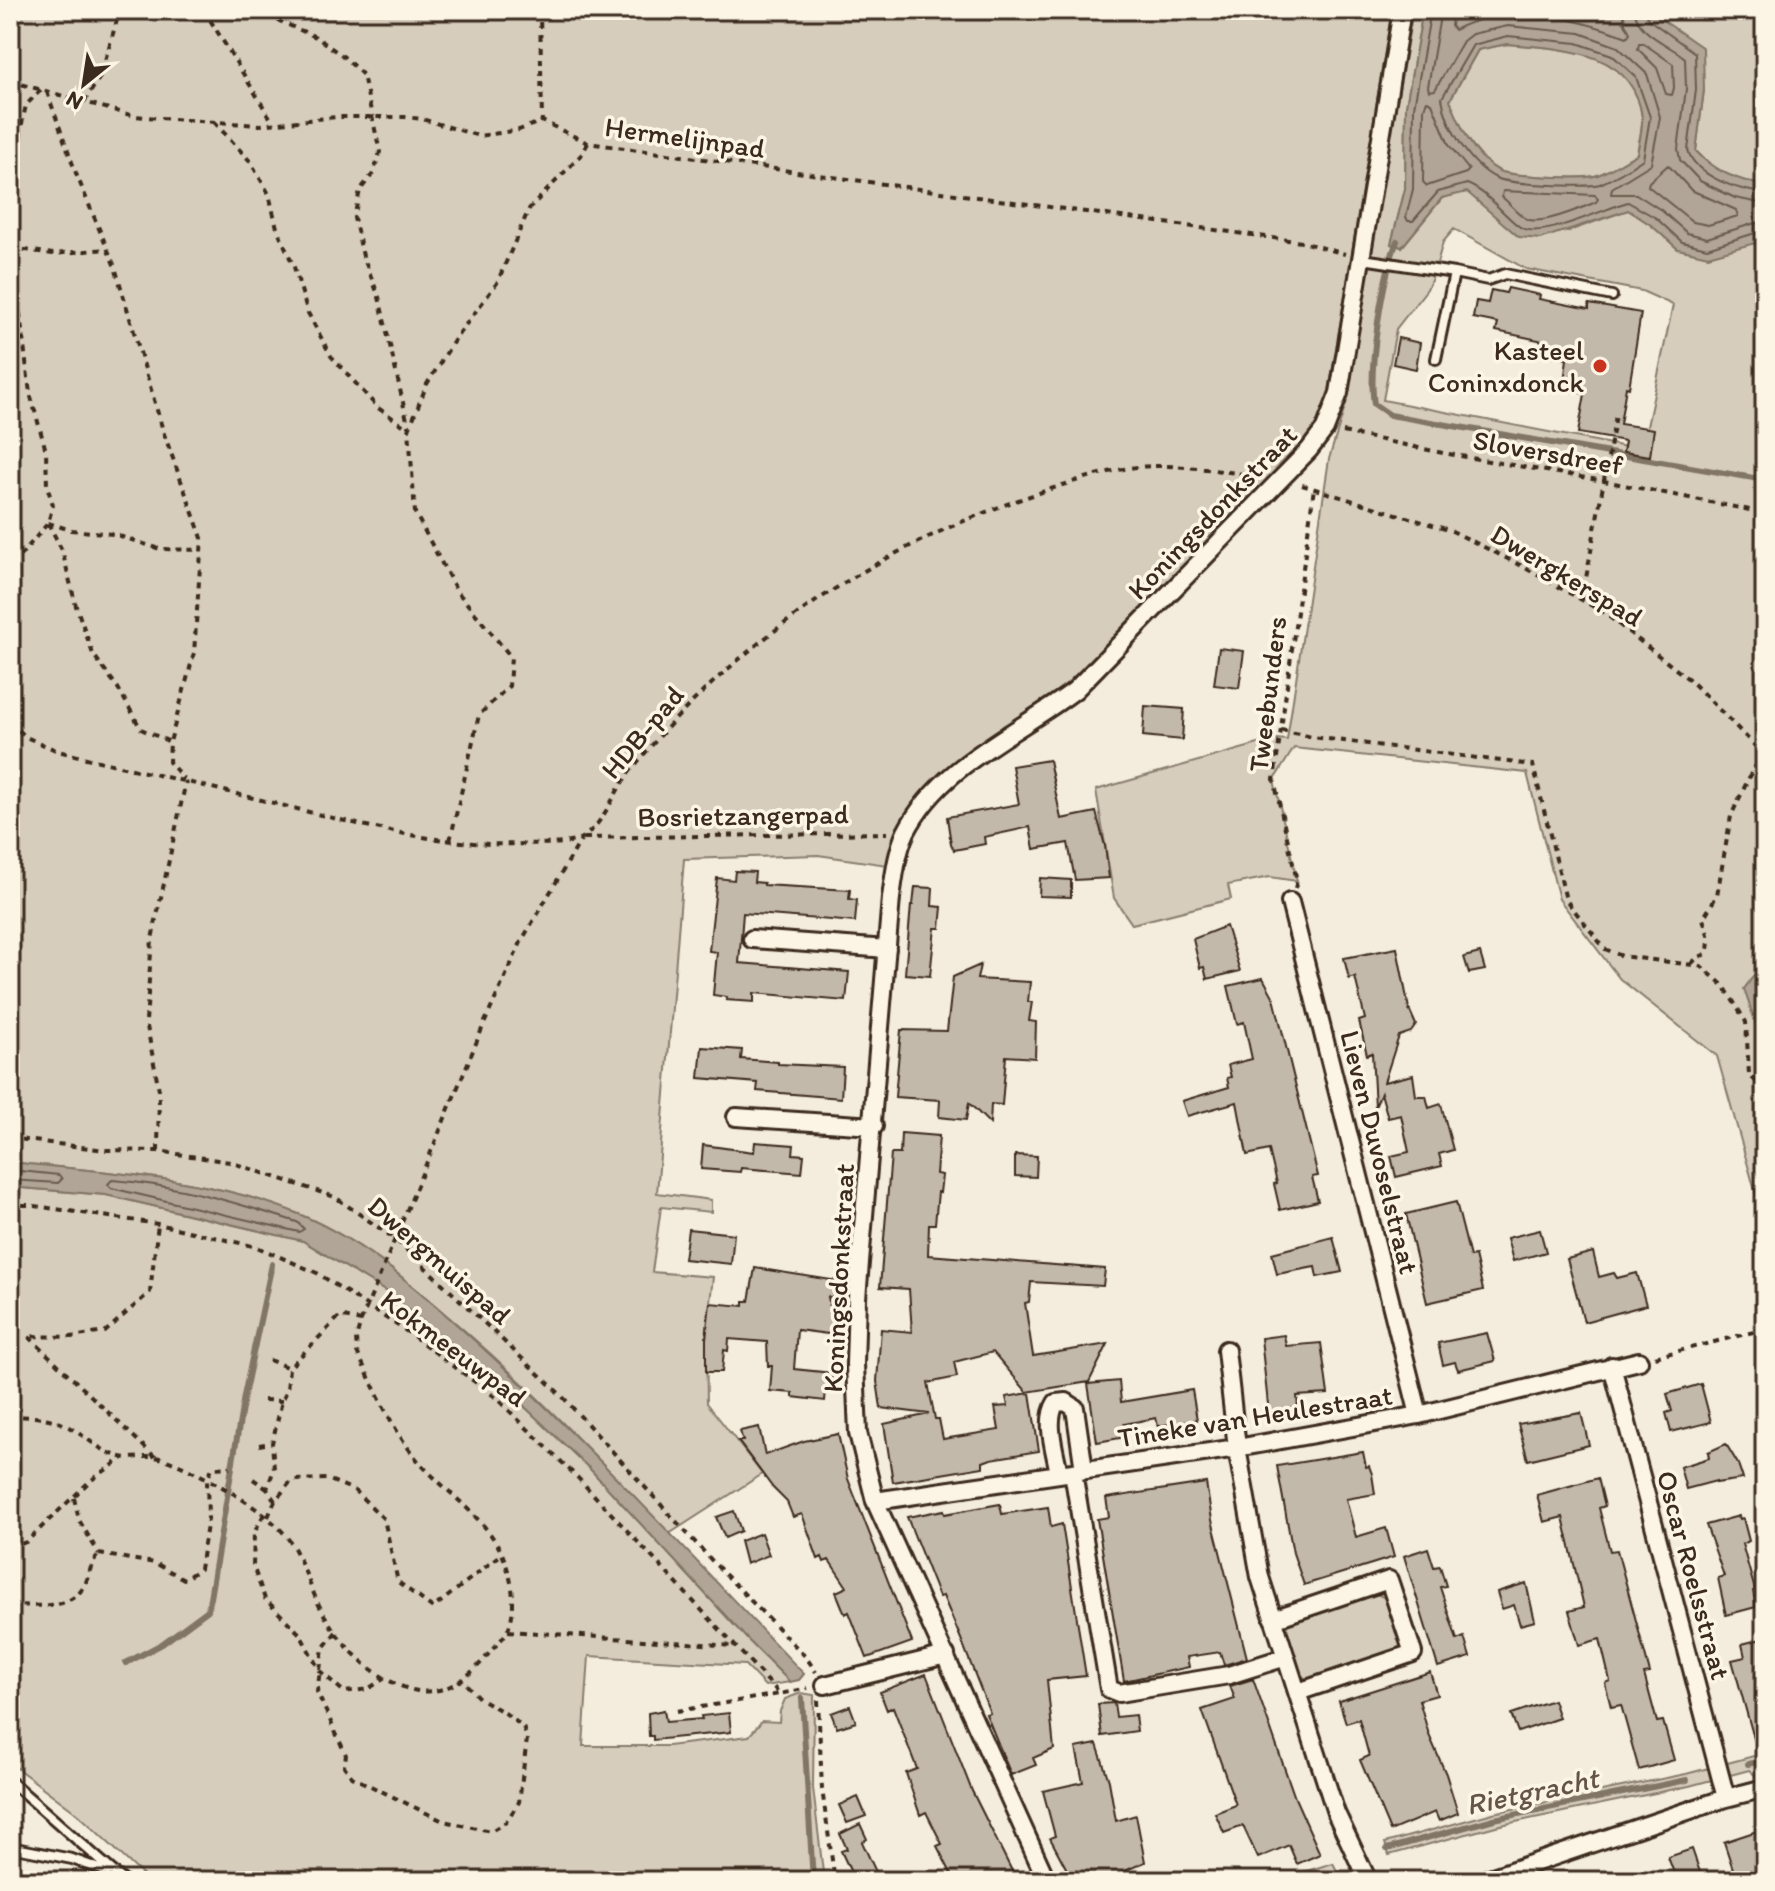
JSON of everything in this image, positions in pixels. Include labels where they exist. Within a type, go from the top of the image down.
[{"type":"street","name":"Koningsdonkstraat","points":[[1047,1881],[875,1501],[858,1433],[855,1364],[857,1298],[891,898],[905,834],[926,800],[953,773],[1043,715],[1075,690],[1282,479],[1325,429],[1339,393],[1402,10]]},
{"type":"street","name":"Lieven Duvoselstraat","points":[[1290,902],[1419,1415]]},
{"type":"street","points":[[752,939],[887,949]]},
{"type":"street","name":"Koningsdonkstraat","points":[[736,1117],[874,1126]]},
{"type":"street","points":[[1226,1350],[1237,1448],[1260,1577],[1336,1813],[1368,1881]]},
{"type":"street","name":"Tineke van Heulestraat","points":[[875,1501],[1237,1448],[1419,1415],[1639,1361]]},
{"type":"street","name":"Oscar Roelsstraat","points":[[1612,1366],[1726,1798]]},
{"type":"street","points":[[1072,1472],[1109,1689],[1119,1693],[1229,1675],[1286,1657]]},
{"type":"street","points":[[1273,1619],[1389,1580],[1413,1653],[1298,1692]]},
{"type":"street","points":[[821,1685],[946,1655]]},
{"type":"street","points":[[1481,1881],[1757,1790]]},
{"type":"lane","points":[[1363,259],[1488,280],[1505,274],[1612,296]]},
{"type":"lane","points":[[1436,359],[1454,273]]},
{"type":"lane","points":[[10,1781],[120,1878]]},
{"type":"lane","points":[[10,1793],[26,1794]]},
{"type":"lane","points":[[10,1847],[83,1862],[120,1878]]},
{"type":"path","points":[[84,102],[100,77],[120,10]]},
{"type":"path","points":[[204,10],[274,124]]},
{"type":"path","points":[[271,10],[277,20],[316,37],[363,75],[380,152],[373,174],[360,190],[354,218],[363,256],[379,297],[409,429],[415,513],[456,590],[511,657],[509,686],[479,715],[450,841]]},
{"type":"path","points":[[10,81],[134,116],[274,124],[336,117],[422,119],[479,136],[519,130],[542,121],[540,10]]},
{"type":"path","points":[[10,208],[17,183],[26,105],[44,91]]},
{"type":"path","points":[[44,91],[115,267],[164,434],[202,538],[194,653],[170,742],[169,762],[186,781]]},
{"type":"path","name":"Hermelijnpad","points":[[542,121],[588,143],[1302,242],[1363,259]]},
{"type":"path","points":[[213,122],[250,161],[269,194],[277,228],[294,267],[308,313],[331,356],[378,408],[409,429]]},
{"type":"path","points":[[409,429],[427,384],[455,339],[497,283],[529,209],[582,154],[588,143]]},
{"type":"path","points":[[10,242],[16,257],[30,393],[46,451],[47,486],[53,505],[48,523],[21,555],[10,563]]},
{"type":"path","points":[[11,248],[53,254],[107,249]]},
{"type":"path","points":[[1582,600],[1616,415]]},
{"type":"path","name":"Sloversdreef","points":[[1325,429],[1765,513]]},
{"type":"path","name":"HDB-pad","points":[[395,1239],[522,940],[583,838],[634,767],[695,698],[739,658],[800,611],[877,561],[988,509],[1084,478],[1138,467],[1194,468],[1282,479]]},
{"type":"path","name":"Dwergkerspad","points":[[1314,488],[1452,531],[1603,612],[1691,681],[1765,756]]},
{"type":"path","name":"Tweebunders","points":[[1290,902],[1297,881],[1274,780],[1314,488]]},
{"type":"path","points":[[48,523],[71,530],[113,534],[160,549],[201,550]]},
{"type":"path","points":[[48,523],[62,550],[76,606],[93,654],[118,688],[141,729],[170,742]]},
{"type":"path","points":[[10,722],[26,737],[58,751],[374,828],[450,841],[509,844],[568,842],[583,838]]},
{"type":"path","points":[[1281,730],[1312,737],[1533,765],[1566,900],[1605,949],[1622,956],[1701,966],[1724,986],[1746,1022],[1749,1075],[1765,1089]]},
{"type":"path","points":[[1690,965],[1709,950],[1703,919],[1717,895],[1731,816],[1739,805],[1743,785],[1765,756]]},
{"type":"path","points":[[158,1151],[159,1090],[146,1021],[152,939],[186,781]]},
{"type":"path","name":"Bosrietzangerpad","points":[[583,838],[850,832],[905,834]]},
{"type":"path","name":"Dwergmuispad","points":[[10,1138],[106,1150],[158,1151],[230,1162],[335,1197],[395,1239],[561,1395],[806,1657],[821,1685]]},
{"type":"path","name":"Kokmeeuwpad","points":[[10,1205],[158,1224],[257,1247],[317,1273],[368,1304],[494,1396],[578,1478],[780,1694]]},
{"type":"path","points":[[158,1224],[150,1292],[105,1332],[71,1337],[28,1336],[156,1458],[207,1480],[266,1516],[288,1539],[315,1598],[350,1651],[400,1686],[429,1692],[448,1689],[463,1681],[508,1631],[513,1608],[512,1585],[502,1554],[487,1532],[419,1461],[397,1430],[357,1352],[358,1329],[395,1239]]},
{"type":"path","points":[[267,1489],[274,1469],[272,1443],[287,1391],[289,1368],[340,1316],[361,1321]]},
{"type":"path","points":[[1639,1361],[1765,1329]]},
{"type":"path","points":[[269,1360],[289,1368]]},
{"type":"path","points":[[264,1400],[282,1401]]},
{"type":"path","points":[[10,1416],[54,1420],[123,1458],[156,1458]]},
{"type":"path","points":[[259,1445],[272,1443]]},
{"type":"path","points":[[10,1548],[26,1542],[90,1481],[123,1458]]},
{"type":"path","points":[[99,1554],[155,1563],[184,1579],[200,1569],[208,1519],[207,1480],[212,1468],[230,1467]]},
{"type":"path","points":[[253,1479],[267,1489],[275,1501]]},
{"type":"path","points":[[385,1678],[368,1689],[344,1692],[320,1671],[300,1634],[265,1599],[253,1566],[254,1533],[292,1480],[327,1479],[354,1490],[384,1519],[398,1582],[433,1608],[502,1554]]},
{"type":"path","points":[[73,1498],[79,1520],[99,1554]]},
{"type":"path","points":[[10,1605],[62,1604],[83,1588],[92,1561],[99,1554]]},
{"type":"path","points":[[508,1631],[735,1647]]},
{"type":"path","points":[[336,1632],[323,1648],[317,1692],[346,1755],[344,1766],[352,1777],[443,1821],[491,1831],[506,1822],[519,1802],[527,1739],[523,1727],[479,1698],[463,1681]]},
{"type":"path","points":[[677,1711],[821,1685],[822,1789],[835,1881]]},
{"type":"shaded area","points":[[10,10],[1392,10],[1326,409],[1313,434],[1068,683],[973,747],[929,784],[911,805],[897,829],[887,865],[818,855],[684,859],[657,1193],[711,1200],[711,1212],[661,1207],[652,1272],[713,1277],[706,1336],[707,1403],[762,1474],[669,1534],[577,1437],[447,1315],[359,1247],[331,1230],[266,1202],[194,1184],[10,1162]]},
{"type":"shaded area","points":[[1413,10],[1423,10],[1406,106],[1405,189],[1391,244],[1402,247],[1442,198],[1467,191],[1519,237],[1569,231],[1628,210],[1678,249],[1759,243],[1765,234],[1765,1226],[1717,1056],[1620,979],[1559,899],[1527,773],[1294,748],[1274,780],[1297,881],[1270,877],[1228,885],[1231,899],[1132,924],[1114,898],[1096,790],[1276,739],[1287,740],[1329,459],[1349,394],[1369,258]],"holes":[[[1454,229],[1526,269],[1642,291],[1673,305],[1642,450],[1383,400],[1396,329],[1427,289],[1443,242]]]},
{"type":"shaded area","points":[[1648,10],[1764,10],[1765,186],[1728,174],[1696,151],[1704,90]]},
{"type":"shaded area","points":[[1507,44],[1591,56],[1625,77],[1636,94],[1642,117],[1637,154],[1608,171],[1591,176],[1518,174],[1499,171],[1490,165],[1468,140],[1450,100],[1478,50]]},
{"type":"shaded area","points":[[10,1187],[106,1195],[303,1241],[385,1291],[504,1387],[590,1469],[790,1682],[765,1686],[745,1665],[589,1656],[583,1746],[668,1746],[749,1736],[762,1721],[779,1722],[785,1699],[801,1693],[814,1695],[813,1788],[824,1881],[149,1881],[79,1815],[10,1763]]},
{"type":"shaded area","points":[[1377,1594],[1387,1599],[1401,1644],[1399,1650],[1307,1679],[1301,1676],[1286,1627],[1290,1620]]},
{"type":"shaded area","points":[[1765,1753],[1765,1784],[1749,1770],[1689,1786],[1496,1826],[1389,1855],[1385,1843],[1493,1813],[1686,1774]]},
{"type":"shaded area","points":[[1333,1863],[1342,1881],[1274,1881]]},
{"type":"water","points":[[1423,10],[1648,10],[1703,48],[1704,90],[1696,151],[1727,174],[1765,186],[1765,234],[1759,242],[1708,256],[1678,249],[1628,210],[1540,239],[1519,237],[1467,192],[1442,198],[1402,247],[1391,244],[1405,189],[1406,106]],"holes":[[[1507,44],[1591,56],[1625,77],[1636,94],[1642,117],[1637,154],[1598,175],[1579,177],[1506,173],[1490,165],[1463,130],[1450,100],[1478,50]]]},
{"type":"water","points":[[1765,973],[1765,1051],[1744,989],[1755,974]]},
{"type":"water","points":[[10,1162],[121,1173],[230,1192],[301,1215],[352,1241],[421,1293],[527,1389],[647,1509],[804,1674],[799,1680],[790,1682],[590,1469],[504,1387],[385,1291],[303,1241],[106,1195],[10,1187]]},
{"type":"building","name":"Kasteel Coninxdonck","points":[[1508,288],[1540,295],[1539,299],[1589,309],[1589,304],[1641,313],[1620,424],[1654,429],[1650,456],[1623,452],[1625,441],[1578,433],[1585,394],[1563,389],[1567,359],[1546,355],[1548,342],[1496,331],[1498,323],[1473,318],[1476,301],[1488,303],[1491,290],[1506,293]]},
{"type":"building","points":[[1398,338],[1420,343],[1416,369],[1393,364]]},
{"type":"building","points":[[1219,648],[1244,651],[1239,688],[1214,685]]},
{"type":"building","points":[[1145,706],[1184,709],[1182,740],[1143,736]]},
{"type":"building","points":[[1049,760],[1061,819],[1096,812],[1109,878],[1075,880],[1068,843],[1034,849],[1030,827],[984,837],[985,844],[954,850],[947,817],[1019,804],[1012,766]]},
{"type":"building","points":[[735,871],[755,872],[754,882],[764,885],[850,890],[849,899],[857,900],[855,922],[743,913],[739,963],[849,972],[846,1001],[754,993],[754,1002],[726,1000],[727,997],[713,995],[717,952],[709,951],[717,878],[734,880]]},
{"type":"building","points":[[1040,878],[1071,880],[1071,897],[1039,896]]},
{"type":"building","points":[[915,887],[933,888],[932,906],[942,907],[940,928],[935,928],[930,976],[905,974]]},
{"type":"building","points":[[1226,926],[1240,971],[1207,979],[1204,967],[1200,968],[1193,939]]},
{"type":"building","points":[[1397,948],[1409,1009],[1416,1025],[1411,1032],[1399,1036],[1384,1082],[1413,1075],[1416,1096],[1426,1096],[1429,1108],[1441,1104],[1453,1150],[1439,1154],[1442,1166],[1396,1177],[1391,1156],[1409,1152],[1401,1115],[1388,1118],[1381,1093],[1375,1107],[1372,1053],[1367,1055],[1359,1021],[1365,1019],[1355,977],[1349,979],[1344,958]]},
{"type":"building","points":[[1480,953],[1485,970],[1469,973],[1464,957]]},
{"type":"building","points":[[980,965],[977,979],[1030,982],[1028,1002],[1032,1002],[1029,1021],[1036,1022],[1035,1058],[1006,1056],[1002,1105],[991,1104],[990,1124],[969,1103],[966,1120],[939,1117],[940,1100],[895,1097],[901,1030],[947,1031],[953,977]]},
{"type":"building","points":[[1263,978],[1274,998],[1318,1176],[1312,1177],[1318,1201],[1280,1210],[1269,1150],[1247,1155],[1237,1102],[1187,1116],[1182,1101],[1229,1087],[1227,1078],[1231,1077],[1228,1065],[1252,1059],[1244,1022],[1237,1024],[1228,986]]},
{"type":"building","points":[[702,1047],[742,1050],[741,1059],[843,1067],[841,1098],[757,1091],[758,1083],[699,1078]]},
{"type":"building","points":[[901,1133],[939,1136],[936,1174],[942,1175],[935,1224],[929,1224],[928,1255],[1105,1269],[1103,1286],[1031,1282],[1029,1302],[1025,1303],[1033,1356],[1108,1344],[1089,1382],[1027,1392],[993,1352],[954,1362],[957,1377],[928,1383],[935,1419],[939,1419],[943,1439],[999,1430],[995,1407],[1008,1406],[1006,1397],[1030,1393],[1039,1451],[991,1459],[983,1462],[983,1467],[893,1482],[884,1424],[929,1414],[881,1408],[877,1381],[881,1329],[912,1332],[909,1289],[880,1287],[891,1154],[900,1154]]},
{"type":"building","points":[[755,1142],[794,1145],[793,1154],[804,1155],[802,1173],[741,1168],[740,1172],[701,1169],[703,1145],[754,1152]]},
{"type":"building","points":[[1015,1155],[1037,1156],[1036,1177],[1015,1176]]},
{"type":"building","points":[[1456,1202],[1470,1257],[1475,1256],[1483,1290],[1427,1303],[1406,1214]]},
{"type":"building","points":[[688,1229],[734,1234],[731,1264],[684,1259]]},
{"type":"building","points":[[1540,1230],[1546,1252],[1513,1261],[1507,1238]]},
{"type":"building","points":[[1333,1237],[1342,1272],[1317,1277],[1315,1267],[1277,1274],[1272,1253]]},
{"type":"building","points":[[1593,1252],[1599,1277],[1614,1273],[1617,1278],[1637,1273],[1646,1305],[1584,1322],[1567,1259]]},
{"type":"building","points":[[755,1268],[838,1281],[836,1298],[828,1297],[836,1335],[797,1330],[794,1369],[832,1373],[831,1390],[826,1390],[825,1401],[770,1391],[772,1366],[768,1366],[767,1342],[729,1339],[728,1351],[724,1350],[722,1372],[706,1372],[710,1303],[744,1306],[744,1301],[749,1301]]},
{"type":"building","points":[[1487,1333],[1495,1361],[1458,1370],[1455,1362],[1443,1365],[1438,1343]]},
{"type":"building","points":[[1284,1335],[1286,1346],[1321,1343],[1328,1394],[1297,1396],[1298,1408],[1293,1408],[1293,1412],[1269,1414],[1261,1338]]},
{"type":"building","points":[[1119,1381],[1121,1402],[1192,1390],[1197,1420],[1158,1426],[1156,1418],[1124,1424],[1126,1437],[1097,1442],[1088,1384]]},
{"type":"building","points":[[1701,1384],[1711,1422],[1671,1432],[1666,1413],[1672,1411],[1667,1394]]},
{"type":"building","points":[[1581,1413],[1589,1445],[1528,1460],[1518,1424]]},
{"type":"building","points":[[759,1427],[765,1455],[804,1441],[838,1434],[848,1479],[912,1642],[867,1658],[849,1612],[845,1614],[836,1592],[847,1587],[829,1560],[824,1562],[822,1557],[818,1559],[802,1514],[793,1517],[787,1502],[738,1441],[743,1441],[740,1431]]},
{"type":"building","points":[[1726,1444],[1743,1479],[1716,1481],[1686,1489],[1680,1467],[1709,1458],[1708,1452]]},
{"type":"building","points":[[1363,1452],[1366,1467],[1369,1466],[1372,1474],[1375,1494],[1346,1499],[1356,1537],[1386,1528],[1394,1557],[1304,1585],[1293,1553],[1277,1466]]},
{"type":"building","points":[[1598,1478],[1605,1506],[1599,1508],[1610,1551],[1617,1550],[1650,1673],[1644,1674],[1657,1722],[1663,1721],[1674,1760],[1639,1770],[1621,1705],[1611,1707],[1605,1683],[1610,1681],[1600,1639],[1579,1645],[1569,1611],[1584,1607],[1563,1517],[1544,1522],[1537,1495]]},
{"type":"building","points":[[1206,1483],[1212,1520],[1247,1658],[1224,1665],[1220,1652],[1187,1657],[1189,1667],[1124,1681],[1097,1519],[1109,1517],[1106,1498]]},
{"type":"building","points":[[1000,1504],[1002,1514],[1048,1507],[1051,1527],[1062,1524],[1086,1676],[1047,1680],[1054,1749],[1033,1758],[1036,1765],[1011,1775],[986,1714],[990,1713],[961,1639],[943,1596],[939,1597],[907,1517]]},
{"type":"building","points":[[734,1511],[741,1531],[725,1538],[716,1517]]},
{"type":"building","points":[[1739,1516],[1743,1518],[1749,1541],[1742,1544],[1755,1590],[1756,1607],[1726,1615],[1718,1578],[1724,1576],[1706,1525]]},
{"type":"building","points":[[761,1533],[769,1555],[746,1564],[740,1541]]},
{"type":"building","points":[[1428,1548],[1434,1567],[1440,1566],[1446,1586],[1440,1587],[1457,1640],[1464,1637],[1470,1657],[1438,1667],[1404,1556]]},
{"type":"building","points":[[1526,1583],[1535,1621],[1520,1625],[1514,1605],[1502,1609],[1497,1592]]},
{"type":"building","points":[[1765,1638],[1765,1760],[1760,1760],[1732,1660],[1745,1657],[1742,1644]]},
{"type":"building","points":[[1430,1672],[1437,1695],[1419,1700],[1458,1813],[1439,1821],[1435,1812],[1390,1831],[1360,1760],[1369,1756],[1359,1719],[1346,1723],[1339,1701]]},
{"type":"building","points":[[926,1674],[972,1791],[1017,1881],[955,1881],[937,1846],[942,1844],[926,1812],[920,1815],[906,1773],[917,1769],[893,1707],[887,1710],[880,1692]]},
{"type":"building","points":[[1253,1679],[1295,1798],[1320,1854],[1297,1864],[1289,1845],[1258,1858],[1243,1826],[1224,1833],[1215,1813],[1236,1805],[1202,1710],[1235,1699],[1230,1686]]},
{"type":"building","points":[[1553,1700],[1559,1718],[1518,1732],[1511,1714]]},
{"type":"building","points":[[1114,1703],[1116,1717],[1135,1715],[1137,1731],[1102,1736],[1098,1704]]},
{"type":"building","points":[[850,1706],[856,1722],[837,1728],[831,1713]]},
{"type":"building","points":[[664,1710],[666,1722],[729,1713],[731,1732],[653,1740],[653,1736],[649,1736],[648,1713]]},
{"type":"building","points":[[1097,1744],[1109,1781],[1116,1821],[1136,1815],[1145,1862],[1103,1881],[1073,1881],[1050,1838],[1055,1836],[1043,1791],[1083,1782],[1076,1748]]},
{"type":"building","points":[[858,1797],[866,1816],[847,1823],[839,1805]]},
{"type":"building","points":[[860,1824],[867,1839],[862,1842],[877,1874],[869,1881],[855,1881],[841,1851],[847,1849],[840,1834]]},
{"type":"building","points":[[1757,1831],[1765,1854],[1765,1881],[1737,1881],[1724,1842]]},
{"type":"building","points":[[1692,1849],[1703,1881],[1677,1881],[1668,1857]]},
{"type":"waterway","points":[[1397,241],[1382,298],[1373,368],[1374,404],[1390,415],[1765,480]]},
{"type":"waterway","points":[[126,1663],[162,1644],[208,1610],[244,1396],[272,1264]]},
{"type":"waterway","points":[[802,1698],[813,1881]]},
{"type":"waterway","name":"Rietgracht","points":[[1748,1764],[1765,1760]]},
{"type":"waterway","name":"Rietgracht","points":[[1387,1849],[1494,1819],[1687,1780]]},
{"type":"waterway","points":[[1295,1881],[1334,1875]]},
{"type":"place","name":"Kasteel Coninxdonck","points":[[1600,366]]}]
